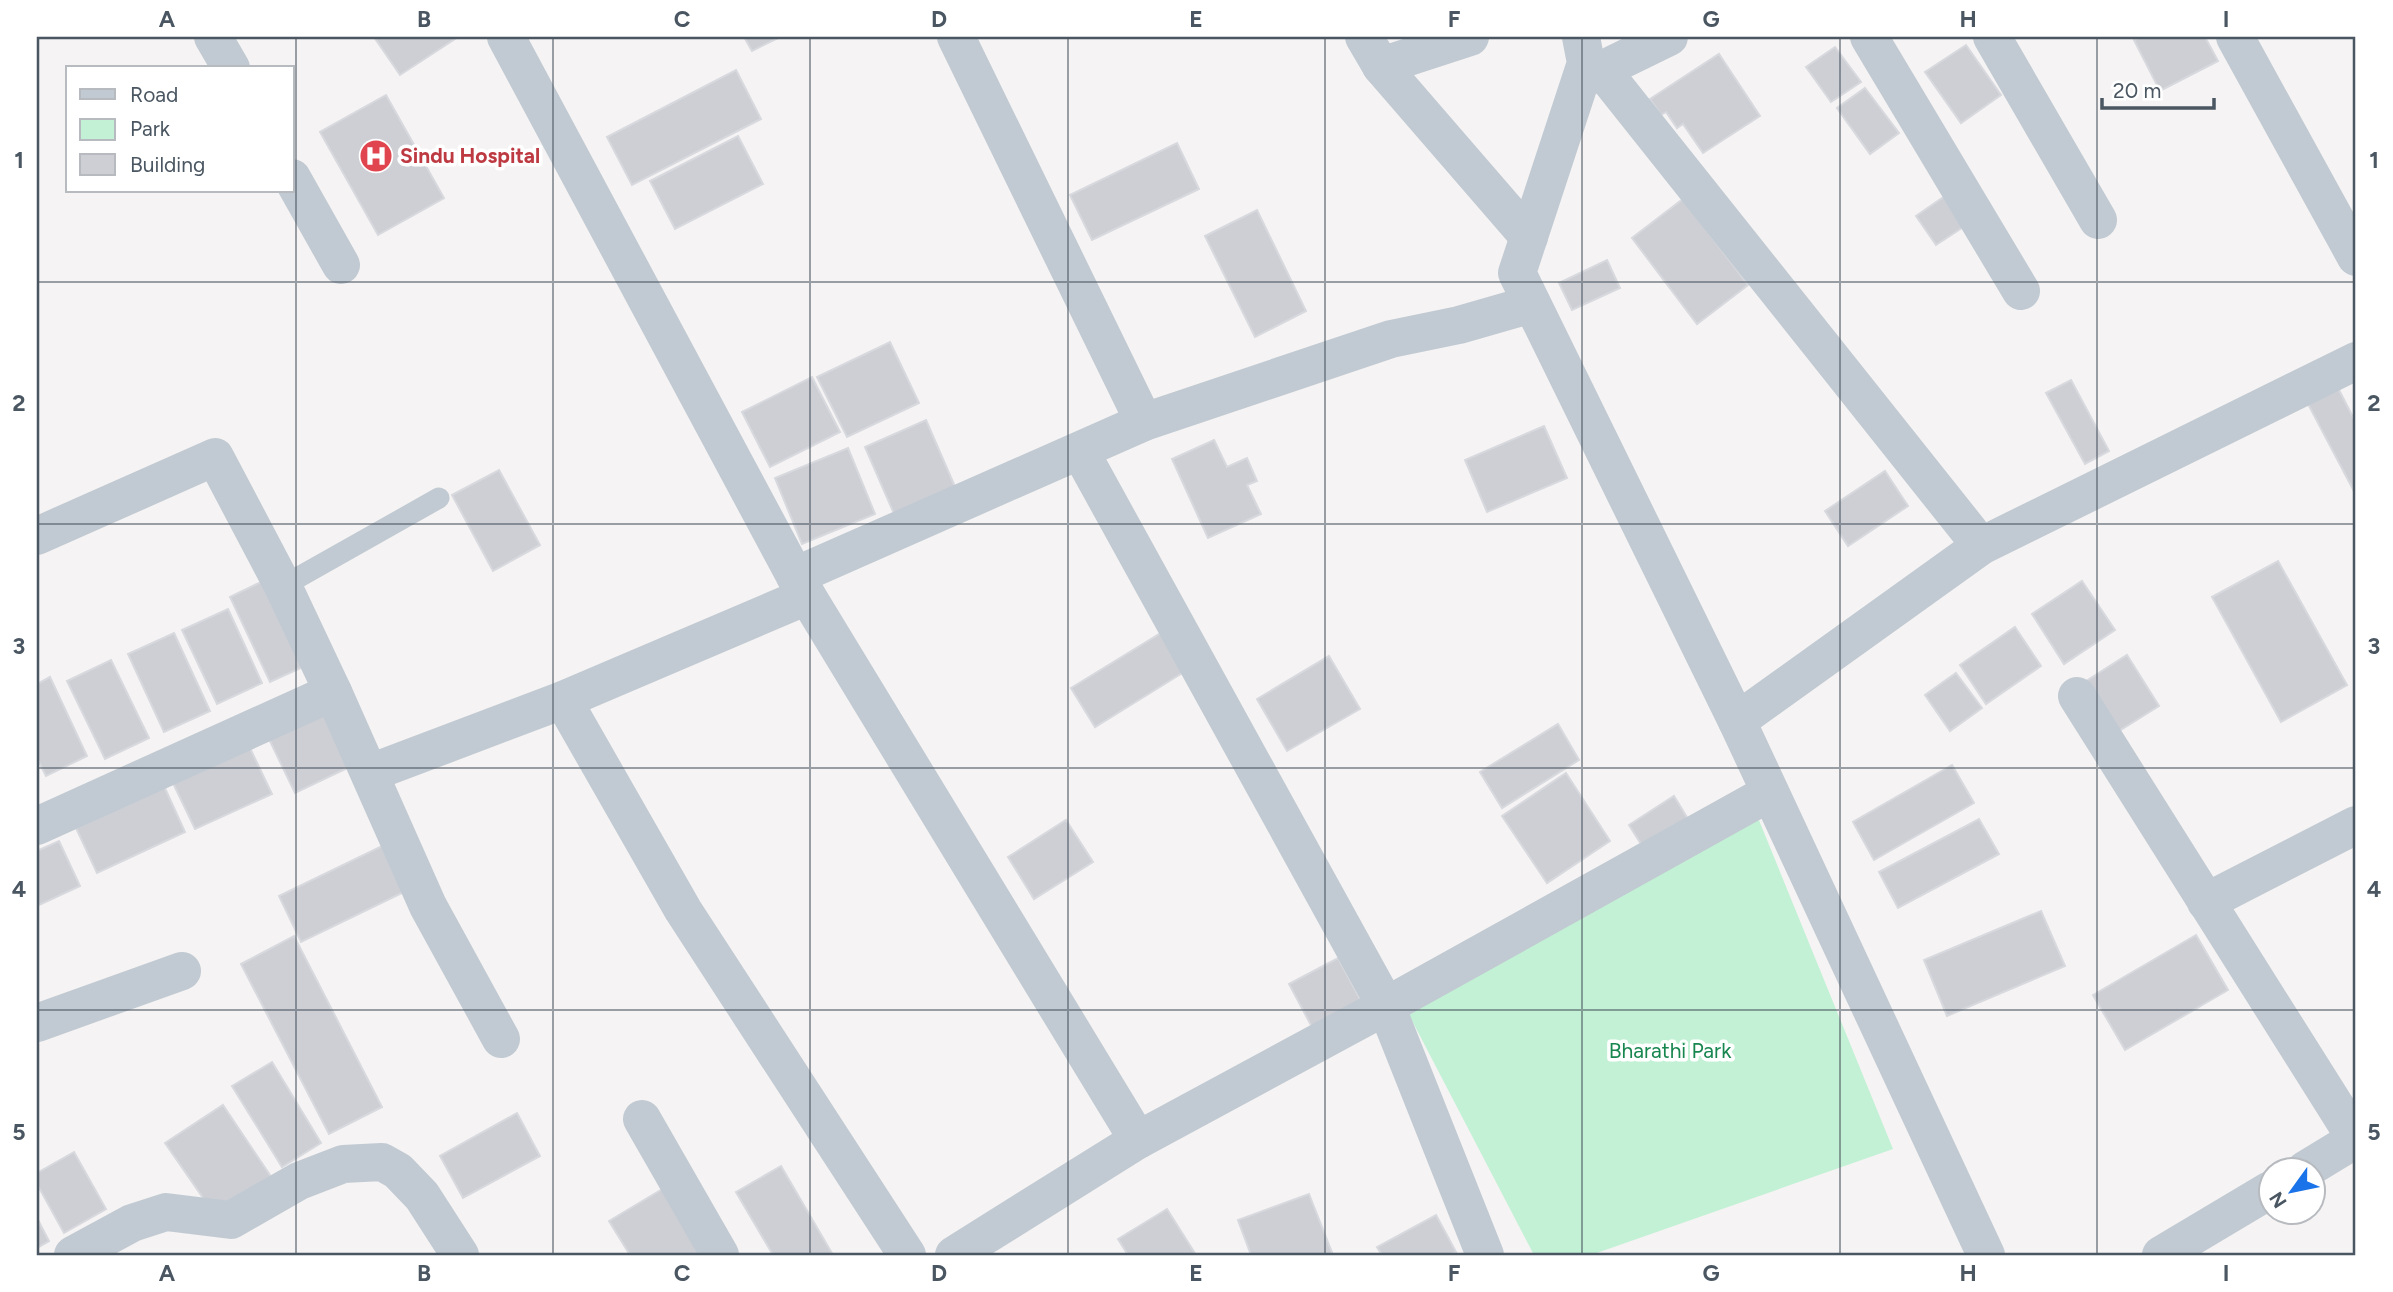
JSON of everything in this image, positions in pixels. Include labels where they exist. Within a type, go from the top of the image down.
[{"type":"street","points":[[213,37],[230,66]]},
{"type":"street","points":[[506,37],[801,586],[1138,1140]]},
{"type":"street","points":[[956,37],[1144,422]]},
{"type":"street","points":[[1373,52],[1470,37]]},
{"type":"street","points":[[1581,37],[1591,75],[1981,546]]},
{"type":"street","points":[[1669,37],[1591,75],[1517,273],[1737,721],[1986,1255]]},
{"type":"street","points":[[1869,37],[2021,291]]},
{"type":"street","points":[[1992,37],[2098,220]]},
{"type":"street","points":[[2235,37],[2356,257]]},
{"type":"street","points":[[1373,52],[1529,237]]},
{"type":"street","points":[[294,181],[341,265]]},
{"type":"street","points":[[370,773],[563,700],[1144,422],[1391,340],[1459,325],[1532,304]]},
{"type":"street","points":[[1737,721],[1981,546],[2353,372]]},
{"type":"street","points":[[1080,451],[1386,1006],[1485,1255]]},
{"type":"street","points":[[37,536],[215,457],[283,586],[428,906],[501,1039]]},
{"type":"street","points":[[37,826],[333,692]]},
{"type":"street","points":[[2077,696],[2356,1139],[2326,1157]]},
{"type":"street","points":[[563,700],[683,910],[907,1255]]},
{"type":"street","points":[[954,1255],[1138,1140],[1769,793]]},
{"type":"street","points":[[2206,902],[2356,825]]},
{"type":"street","points":[[37,1023],[182,971]]},
{"type":"street","points":[[642,1119],[720,1255]]},
{"type":"street","points":[[73,1255],[132,1223],[166,1212],[231,1220],[299,1181],[343,1164],[382,1162],[398,1171],[422,1196],[460,1255]]},
{"type":"street","points":[[2161,1255],[2256,1198]]},
{"type":"lane","points":[[283,586],[439,498]]},
{"type":"green space","name":"Bharathi Park","points":[[1756,813],[1893,1149],[1591,1255],[1534,1255],[1406,1009]]},
{"type":"building","points":[[374,37],[458,37],[400,75]]},
{"type":"building","points":[[744,37],[780,37],[752,51]]},
{"type":"building","points":[[2141,37],[2205,37],[2218,61],[2160,91],[2134,40]]},
{"type":"building","points":[[1966,45],[2001,95],[1961,123],[1925,72]]},
{"type":"building","points":[[1835,47],[1861,82],[1831,102],[1806,67]]},
{"type":"building","points":[[1719,54],[1760,116],[1703,153],[1683,124],[1677,128],[1666,112],[1661,115],[1650,99]]},
{"type":"building","points":[[736,70],[761,119],[632,185],[607,137]]},
{"type":"building","points":[[1865,88],[1899,133],[1870,154],[1837,108]]},
{"type":"building","points":[[386,95],[444,198],[378,235],[320,132]]},
{"type":"building","points":[[738,136],[763,184],[675,229],[650,181]]},
{"type":"building","points":[[1177,143],[1199,189],[1092,240],[1070,195]]},
{"type":"building","points":[[1948,194],[1968,224],[1936,245],[1916,216]]},
{"type":"building","points":[[1683,199],[1748,285],[1697,324],[1632,238]]},
{"type":"building","points":[[1257,210],[1306,311],[1255,337],[1205,236]]},
{"type":"building","points":[[1607,260],[1620,288],[1572,310],[1559,283]]},
{"type":"building","points":[[890,342],[919,403],[847,437],[817,377]]},
{"type":"building","points":[[812,377],[840,432],[770,467],[742,412]]},
{"type":"building","points":[[2071,380],[2109,451],[2085,464],[2046,393]]},
{"type":"building","points":[[2338,388],[2356,423],[2356,495],[2308,404]]},
{"type":"building","points":[[926,420],[956,489],[895,516],[865,447]]},
{"type":"building","points":[[1544,426],[1567,478],[1487,512],[1465,460]]},
{"type":"building","points":[[1214,440],[1227,467],[1247,458],[1257,481],[1247,485],[1261,514],[1208,538],[1172,459]]},
{"type":"building","points":[[848,448],[875,514],[802,544],[775,478]]},
{"type":"building","points":[[499,470],[540,545],[493,571],[452,495]]},
{"type":"building","points":[[1885,471],[1908,506],[1848,546],[1825,511]]},
{"type":"building","points":[[2278,561],[2347,685],[2281,722],[2212,597]]},
{"type":"building","points":[[265,580],[305,666],[270,682],[230,597]]},
{"type":"building","points":[[2082,581],[2115,630],[2064,664],[2032,614]]},
{"type":"building","points":[[228,609],[262,683],[217,704],[182,630]]},
{"type":"building","points":[[2015,627],[2041,666],[1986,704],[1960,665]]},
{"type":"building","points":[[174,633],[210,711],[164,732],[128,654]]},
{"type":"building","points":[[1161,633],[1184,672],[1095,727],[1071,688]]},
{"type":"building","points":[[2127,655],[2159,706],[2114,734],[2083,683]]},
{"type":"building","points":[[1329,656],[1360,709],[1287,751],[1257,699]]},
{"type":"building","points":[[111,660],[149,738],[105,759],[67,681]]},
{"type":"building","points":[[1956,673],[1982,708],[1950,731],[1925,695]]},
{"type":"building","points":[[50,677],[87,756],[46,776],[37,758],[37,684]]},
{"type":"building","points":[[333,709],[358,763],[295,793],[269,739]]},
{"type":"building","points":[[1558,724],[1579,760],[1502,808],[1480,772]]},
{"type":"building","points":[[248,744],[272,794],[195,829],[171,779]]},
{"type":"building","points":[[1952,765],[1974,803],[1874,860],[1853,822]]},
{"type":"building","points":[[1566,773],[1610,841],[1547,883],[1502,816]]},
{"type":"building","points":[[164,786],[185,832],[97,873],[76,828]]},
{"type":"building","points":[[1674,796],[1691,824],[1646,852],[1629,825]]},
{"type":"building","points":[[1979,819],[1999,854],[1898,908],[1879,872]]},
{"type":"building","points":[[1066,820],[1093,862],[1034,899],[1008,857]]},
{"type":"building","points":[[59,841],[80,886],[37,906],[37,851]]},
{"type":"building","points":[[384,845],[406,891],[301,942],[279,896]]},
{"type":"building","points":[[2041,911],[2065,966],[1947,1016],[1924,960]]},
{"type":"building","points":[[2196,935],[2228,990],[2125,1050],[2093,995]]},
{"type":"building","points":[[294,936],[382,1107],[329,1134],[241,964]]},
{"type":"building","points":[[1338,958],[1361,1001],[1312,1027],[1289,984]]},
{"type":"building","points":[[272,1062],[321,1143],[282,1167],[232,1086]]},
{"type":"building","points":[[223,1105],[276,1184],[235,1209],[206,1202],[165,1143]]},
{"type":"building","points":[[517,1113],[540,1156],[463,1198],[440,1156]]},
{"type":"building","points":[[74,1152],[106,1209],[64,1233],[37,1184],[37,1173]]},
{"type":"building","points":[[781,1166],[833,1255],[773,1255],[736,1192]]},
{"type":"building","points":[[664,1188],[705,1255],[630,1255],[609,1221]]},
{"type":"building","points":[[1309,1194],[1333,1255],[1251,1255],[1238,1220]]},
{"type":"building","points":[[1167,1209],[1196,1255],[1128,1255],[1118,1239]]},
{"type":"building","points":[[1436,1215],[1456,1252],[1449,1255],[1382,1255],[1377,1247]]},
{"type":"building","points":[[37,1218],[49,1241],[37,1248]]},
{"type":"place","name":"Sindu Hospital","points":[[376,156]]}]
